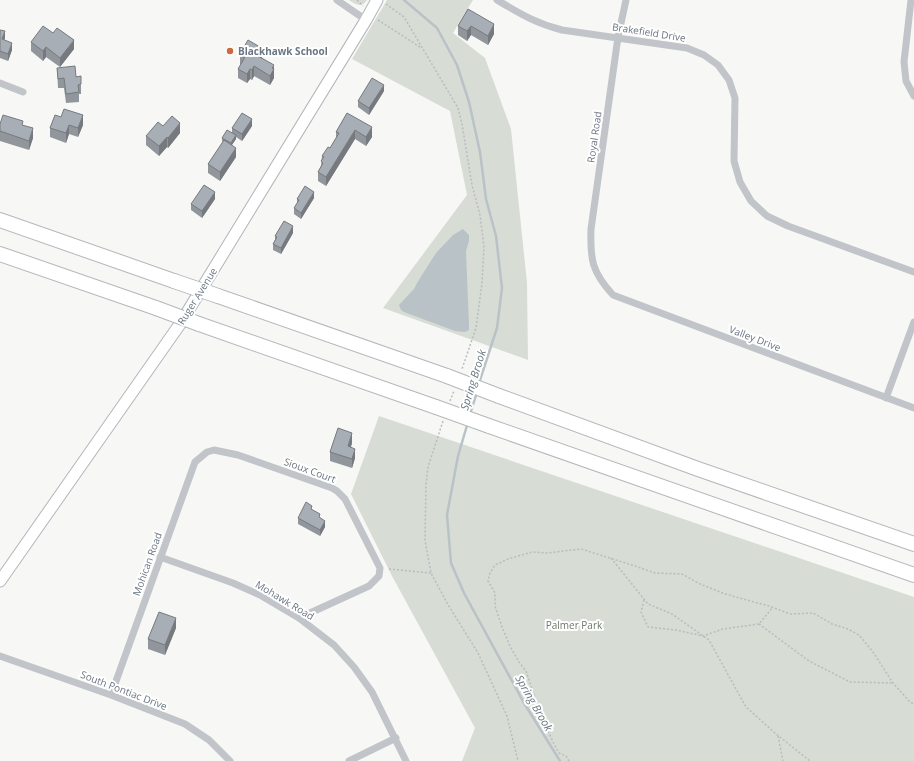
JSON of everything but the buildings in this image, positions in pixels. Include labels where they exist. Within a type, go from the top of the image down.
[{"type":"highway","points":[[0,220],[447,376],[698,469],[914,544]]},
{"type":"highway","points":[[0,254],[914,575]]},
{"type":"street","points":[[337,0],[368,17]]},
{"type":"street","name":"Brakefield Drive","points":[[497,0],[528,19],[546,26],[562,30],[687,48],[704,55],[718,65],[729,80],[735,98],[734,161],[740,182],[751,201],[768,216],[788,226],[914,272]]},
{"type":"street","name":"Royal Road","points":[[598,276],[594,268],[590,250],[591,229],[618,37],[626,0]]},
{"type":"street","points":[[911,0],[904,62],[906,81],[914,96]]},
{"type":"street","name":"Ruger Avenue","points":[[0,581],[180,324],[377,1]]},
{"type":"street","points":[[0,83],[23,92]]},
{"type":"street","name":"Valley Drive","points":[[598,276],[613,295],[914,408]]},
{"type":"street","points":[[886,398],[914,322]]},
{"type":"street","name":"Mohican Road","points":[[111,695],[195,462],[207,452],[214,450]]},
{"type":"street","name":"Sioux Court","points":[[214,450],[238,455],[326,485],[337,491],[345,499],[380,568]]},
{"type":"street","name":"Mohawk Road","points":[[160,557],[233,583],[260,595],[299,618],[334,645],[354,667],[372,692],[406,761]]},
{"type":"street","points":[[299,618],[369,586],[379,576],[380,568]]},
{"type":"street","name":"South Pontiac Drive","points":[[0,656],[111,695],[186,724],[209,740],[230,761]]},
{"type":"street","points":[[349,761],[396,738]]},
{"type":"path","points":[[357,0],[368,17],[379,21],[421,48]]},
{"type":"path","points":[[569,761],[566,756],[559,753],[553,742],[540,713],[526,671],[510,646],[497,614],[495,606],[495,592],[488,581],[490,573],[495,566],[508,559],[532,552],[547,553],[581,549],[655,574],[682,574],[700,584],[725,594],[790,614],[813,613],[832,624],[848,629],[859,635],[893,683],[910,702],[914,704]]},
{"type":"path","points":[[611,558],[648,604],[672,614],[709,640],[746,707],[778,736],[810,761]]},
{"type":"path","points":[[380,568],[431,573]]},
{"type":"path","points":[[644,598],[641,612],[648,627],[676,630],[703,636],[723,629],[758,624],[774,608]]},
{"type":"path","points":[[758,624],[809,661],[850,682],[893,683]]},
{"type":"path","points":[[778,736],[783,761]]},
{"type":"green space","points":[[349,0],[367,0],[365,3],[359,5]]},
{"type":"green space","points":[[387,0],[473,0],[453,33],[485,58],[511,129],[527,283],[528,360],[383,308],[467,195],[450,111],[352,59]]},
{"type":"green space","name":"Palmer Park","points":[[379,416],[914,597],[914,761],[462,761],[475,728],[392,576],[351,494]]},
{"type":"shaded area","points":[[463,229],[469,235],[466,251],[469,330],[465,332],[455,331],[404,312],[401,310],[399,305],[414,289],[436,253],[453,235]]},
{"type":"waterway","name":"Spring Brook","points":[[404,0],[437,28],[457,65],[469,102],[480,152],[486,199],[496,236],[502,288],[497,328],[479,383]]},
{"type":"waterway","name":"Spring Brook","points":[[470,414],[477,392]]},
{"type":"waterway","name":"Spring Brook","points":[[468,422],[458,456],[447,515],[451,563],[464,593],[524,703],[560,761]]},
{"type":"place","name":"Blackhawk School","points":[[230,51]]}]
